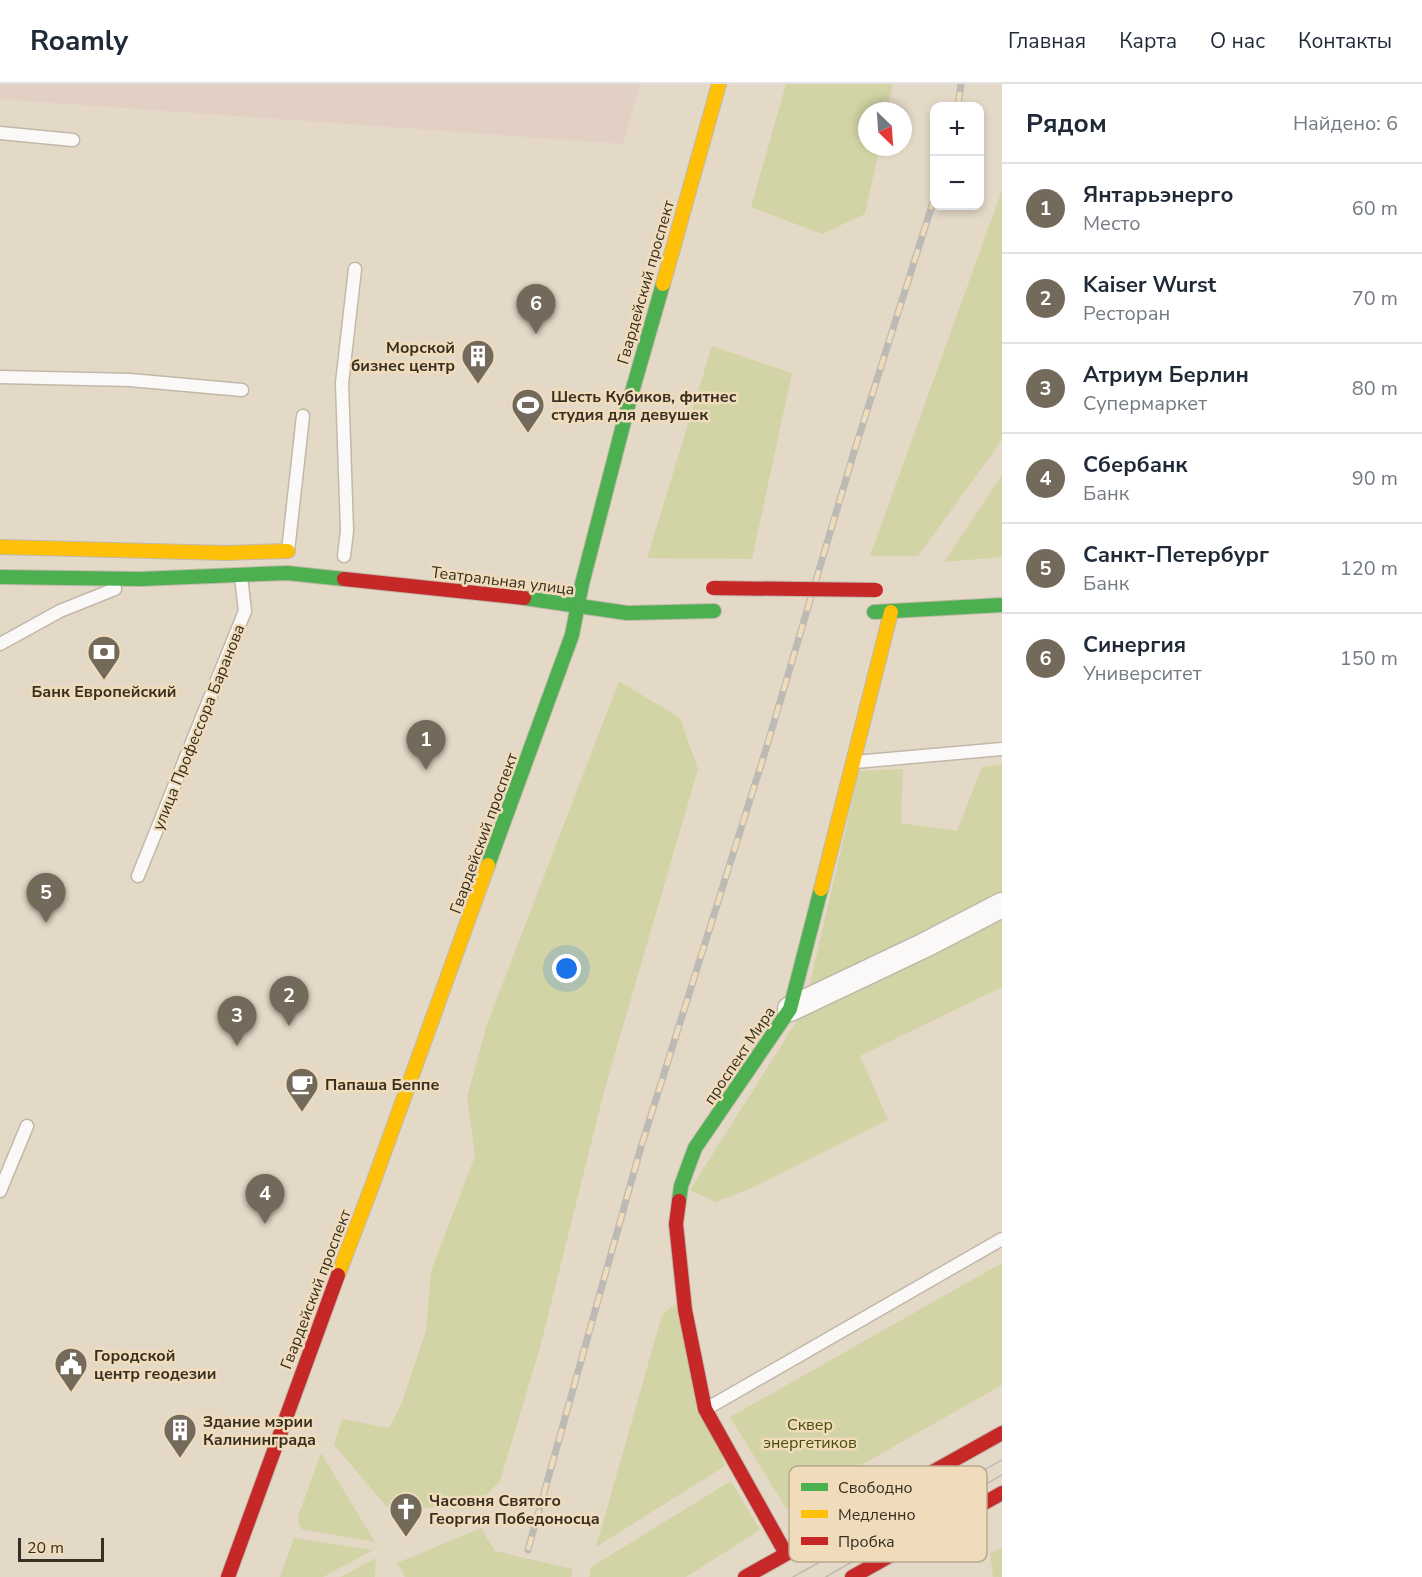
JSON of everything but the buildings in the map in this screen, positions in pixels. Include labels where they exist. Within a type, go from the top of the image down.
[{"type":"main road","name":"Гвардейский проспект","points":[[228,1577],[317,1328],[372,1186],[568,646],[581,584],[628,406],[719,84]]},
{"type":"main road","points":[[0,547],[227,554],[293,552]]},
{"type":"main road","name":"Театральная улица","points":[[0,577],[140,579],[287,573],[577,605],[627,613],[719,611]]},
{"type":"main road","points":[[707,589],[882,589]]},
{"type":"main road","points":[[868,612],[1002,605]]},
{"type":"main road","name":"проспект Мира","points":[[789,1559],[705,1409],[682,1291],[676,1224],[681,1186],[695,1148],[790,1010],[891,612]]},
{"type":"main road","points":[[942,1466],[1002,1433]]},
{"type":"main road","points":[[987,1501],[1002,1493]]},
{"type":"main road","points":[[745,1577],[789,1550]]},
{"type":"main road","name":"проспект Мира","points":[[791,1562],[794,1567]]},
{"type":"main road","points":[[852,1577],[879,1562]]},
{"type":"street","points":[[790,1010],[1002,905]]},
{"type":"lane","points":[[0,133],[73,140]]},
{"type":"lane","points":[[344,556],[347,531],[342,383],[355,269]]},
{"type":"lane","points":[[0,377],[130,380],[242,390]]},
{"type":"lane","points":[[293,552],[303,416]]},
{"type":"lane","name":"улица Профессора Баранова","points":[[138,876],[245,611],[241,576]]},
{"type":"lane","points":[[0,644],[60,611],[140,579]]},
{"type":"lane","points":[[853,762],[1002,749]]},
{"type":"lane","points":[[0,1191],[27,1126]]},
{"type":"lane","points":[[705,1409],[1002,1239]]},
{"type":"shaded area","points":[[0,84],[640,84],[623,144],[0,99]]},
{"type":"green space","points":[[786,84],[893,84],[889,102],[858,102],[858,156],[878,156],[865,214],[822,234],[751,207]]},
{"type":"green space","points":[[1002,190],[1002,440],[918,556],[870,556]]},
{"type":"green space","points":[[712,346],[792,373],[752,559],[647,558]]},
{"type":"green space","points":[[1002,475],[1002,557],[944,562]]},
{"type":"green space","points":[[619,681],[680,718],[698,769],[605,1088],[541,1344],[500,1481],[473,1509],[386,1506],[334,1445],[342,1419],[389,1428],[402,1402],[426,1331],[431,1271],[475,1156],[467,1097],[487,1024]]},
{"type":"green space","points":[[1002,764],[1002,895],[808,992],[859,771],[903,769],[901,823],[957,831],[982,767]]},
{"type":"green space","points":[[1002,916],[1002,987],[860,1056],[888,1120],[754,1187],[715,1202],[690,1190],[798,1019]]},
{"type":"green space","name":"Сквер энергетиков","points":[[1002,1263],[1002,1385],[860,1466],[789,1466],[789,1506],[786,1508],[730,1417]]},
{"type":"green space","points":[[675,1304],[725,1466],[596,1547],[662,1315]]},
{"type":"green space","points":[[321,1453],[375,1542],[301,1529],[298,1521],[299,1514]]},
{"type":"green space","points":[[731,1481],[760,1530],[686,1577],[589,1577],[591,1567]]},
{"type":"green space","points":[[481,1528],[495,1551],[573,1569],[571,1577],[405,1577],[397,1563]]},
{"type":"green space","points":[[294,1538],[373,1550],[323,1577],[280,1577]]},
{"type":"green space","points":[[1002,1548],[1002,1577],[993,1577],[990,1553]]},
{"type":"green space","points":[[376,1558],[375,1577],[341,1577]]},
{"type":"tram line","points":[[987,1468],[1002,1460]]},
{"type":"tram line","points":[[987,1484],[1002,1475]]},
{"type":"tram line","points":[[793,1577],[820,1562]]},
{"type":"tram line","points":[[826,1577],[852,1562]]},
{"type":"railway","points":[[959,102],[961,84]]},
{"type":"railway","points":[[528,1550],[641,1147],[766,749],[854,452],[931,210]]},
{"type":"traffic: fast","points":[[488,865],[572,635],[582,584],[628,406],[663,284]]},
{"type":"traffic: fast","points":[[0,577],[140,579],[287,573],[344,579]]},
{"type":"traffic: fast","points":[[524,598],[627,613],[714,611]]},
{"type":"traffic: fast","points":[[874,612],[1002,605]]},
{"type":"traffic: fast","points":[[679,1201],[681,1186],[695,1148],[790,1009],[821,889]]},
{"type":"traffic: slow","points":[[663,284],[719,84]]},
{"type":"traffic: slow","points":[[0,547],[227,553],[288,551]]},
{"type":"traffic: slow","points":[[821,889],[891,612]]},
{"type":"traffic: slow","points":[[338,1275],[488,865]]},
{"type":"traffic: jam","points":[[344,579],[524,598]]},
{"type":"traffic: jam","points":[[713,588],[876,590]]},
{"type":"traffic: jam","points":[[679,1201],[676,1224],[685,1310],[705,1409],[785,1552]]},
{"type":"traffic: jam","points":[[228,1577],[338,1275]]},
{"type":"traffic: jam","points":[[943,1466],[1002,1433]]},
{"type":"traffic: jam","points":[[987,1501],[1002,1493]]},
{"type":"traffic: jam","points":[[745,1577],[789,1552]]},
{"type":"traffic: jam","points":[[852,1577],[879,1562]]},
{"type":"place","name":"Синергия","points":[[536,334]]},
{"type":"place","name":"Морской бизнес центр","points":[[478,385]]},
{"type":"place","name":"Шесть Кубиков, фитнес студия для девушек","points":[[528,434]]},
{"type":"place","name":"Банк Европейский","points":[[104,681]]},
{"type":"place","name":"Янтарьэнерго","points":[[426,770]]},
{"type":"place","name":"Санкт-Петербург","points":[[46,923]]},
{"type":"place","name":"Kaiser Wurst","points":[[289,1026]]},
{"type":"place","name":"Атриум Берлин","points":[[237,1046]]},
{"type":"place","name":"Папаша Беппе","points":[[302,1113]]},
{"type":"place","name":"Сбербанк","points":[[265,1224]]},
{"type":"place","name":"Городской центр геодезии","points":[[71,1393]]},
{"type":"place","name":"Здание мэрии Калининграда","points":[[180,1459]]},
{"type":"place","name":"Часовня Святого Георгия Победоносца","points":[[406,1538]]}]
